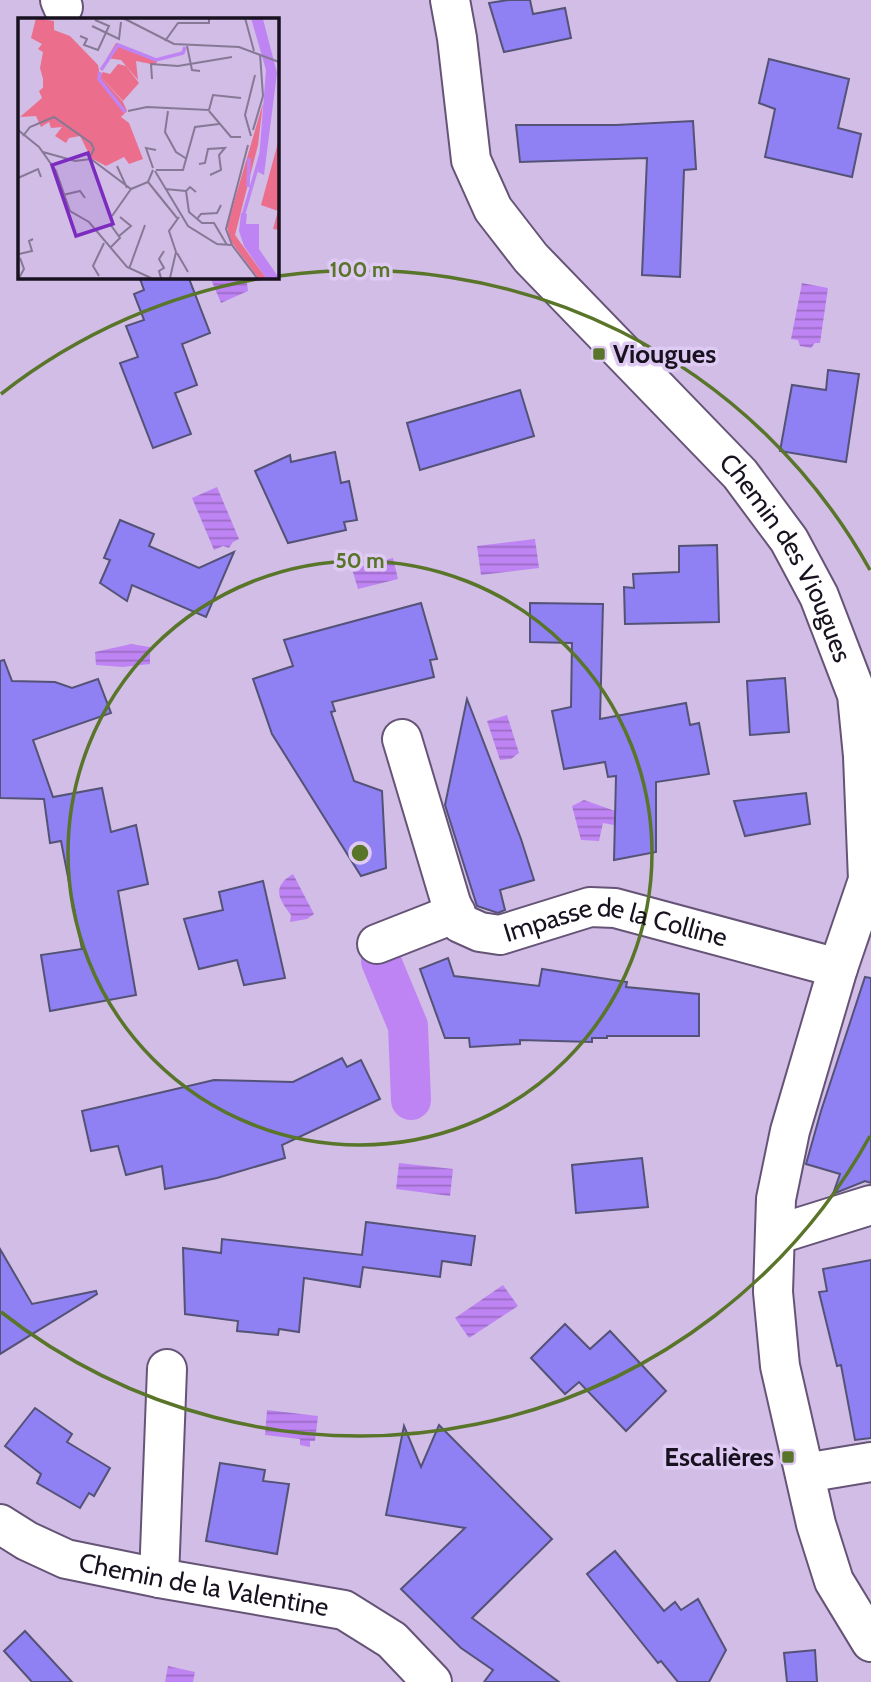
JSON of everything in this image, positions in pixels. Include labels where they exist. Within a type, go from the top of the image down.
[{"type":"street","name":"Chemin des Viougues","points":[[450,0],[471,160],[493,209],[531,258],[740,474],[789,540],[820,596],[857,695],[868,880],[838,968],[790,1131],[776,1199],[773,1292],[780,1366],[816,1524],[834,1581],[871,1642]]},
{"type":"street","points":[[377,944],[456,913],[402,739]]},
{"type":"street","name":"Impasse de la Colline","points":[[456,913],[460,923],[480,932],[500,935],[590,907],[615,908],[838,968]]},
{"type":"street","points":[[775,1235],[871,1205]]},
{"type":"street","points":[[159,1578],[167,1369]]},
{"type":"street","points":[[805,1473],[871,1462]]},
{"type":"street","name":"Chemin de la Valentine","points":[[9,1543],[66,1559],[159,1578],[344,1610],[392,1640],[432,1682]]},
{"type":"shaded area","points":[[210,278],[236,278],[238,282],[247,283],[248,291],[221,303]]},
{"type":"shaded area","points":[[802,283],[828,288],[820,343],[815,343],[811,348],[800,346],[798,340],[791,339]]},
{"type":"shaded area","points":[[217,487],[239,539],[229,548],[223,546],[214,550],[192,498]]},
{"type":"shaded area","points":[[535,539],[539,568],[481,575],[477,546]]},
{"type":"shaded area","points":[[393,558],[398,579],[358,589],[352,569]]},
{"type":"shaded area","points":[[131,644],[150,647],[150,664],[123,667],[96,665],[95,652]]},
{"type":"shaded area","points":[[507,715],[519,753],[511,759],[500,760],[487,721]]},
{"type":"shaded area","points":[[584,800],[618,812],[614,825],[603,823],[599,841],[581,840],[572,806]]},
{"type":"shaded area","points":[[293,874],[314,914],[307,919],[290,922],[291,915],[279,893],[282,884]]},
{"type":"shaded area","points":[[399,1163],[453,1169],[450,1196],[396,1189]]},
{"type":"shaded area","points":[[503,1285],[518,1306],[469,1338],[455,1318]]},
{"type":"shaded area","points":[[267,1410],[318,1416],[315,1441],[310,1441],[310,1447],[300,1445],[300,1439],[265,1435]]},
{"type":"shaded area","points":[[168,1666],[195,1672],[193,1682],[165,1682]]},
{"type":"building","points":[[530,0],[533,14],[565,8],[571,38],[504,52],[489,3]]},
{"type":"building","points":[[769,59],[849,79],[838,128],[861,134],[852,177],[765,157],[775,109],[759,103]]},
{"type":"building","points":[[693,121],[696,169],[684,170],[680,277],[642,275],[647,158],[520,162],[516,125],[616,125]]},
{"type":"building","points":[[140,278],[189,278],[210,333],[182,344],[197,385],[175,393],[191,434],[153,448],[120,363],[138,357],[126,326],[144,320],[134,294],[144,290]]},
{"type":"building","points":[[828,370],[859,374],[846,462],[780,451],[792,385],[826,390]]},
{"type":"building","points":[[520,390],[534,436],[420,470],[407,423]]},
{"type":"building","points":[[335,452],[341,483],[349,481],[357,520],[344,522],[346,530],[288,543],[255,471],[290,455],[291,462]]},
{"type":"building","points":[[120,520],[154,534],[149,546],[199,568],[234,552],[206,617],[132,585],[127,601],[100,583],[110,560],[104,558]]},
{"type":"building","points":[[717,545],[719,622],[625,624],[624,587],[634,588],[633,574],[679,572],[679,546]]},
{"type":"building","points":[[421,603],[437,659],[430,660],[434,677],[332,702],[335,711],[331,712],[354,781],[382,791],[386,868],[361,876],[272,734],[253,679],[293,666],[284,640]]},
{"type":"building","points":[[530,603],[603,604],[600,719],[686,703],[690,725],[699,723],[709,774],[656,782],[656,852],[614,860],[616,776],[608,777],[605,762],[564,769],[552,711],[571,707],[572,643],[530,642]]},
{"type":"building","points":[[4,660],[12,681],[55,682],[72,688],[98,679],[111,713],[33,740],[53,797],[102,788],[111,832],[136,825],[148,884],[118,891],[136,995],[50,1011],[41,955],[82,949],[61,841],[50,843],[44,799],[0,798],[0,661]]},
{"type":"building","points":[[785,678],[789,732],[750,735],[747,681]]},
{"type":"building","points":[[467,699],[534,880],[500,890],[505,910],[498,913],[477,906],[445,805]]},
{"type":"building","points":[[806,793],[810,824],[745,836],[734,801]]},
{"type":"building","points":[[263,881],[285,978],[244,985],[237,960],[199,969],[184,919],[223,910],[219,892]]},
{"type":"building","points":[[448,958],[454,976],[539,986],[542,969],[627,982],[626,987],[699,994],[699,1036],[607,1036],[592,1038],[592,1042],[520,1040],[520,1044],[470,1047],[469,1038],[445,1038],[420,969]]},
{"type":"building","points":[[865,977],[871,978],[871,1183],[865,1181],[833,1194],[840,1174],[806,1164]]},
{"type":"building","points":[[342,1058],[347,1067],[361,1060],[380,1099],[282,1145],[285,1158],[217,1178],[165,1189],[162,1166],[126,1175],[118,1146],[91,1151],[82,1111],[214,1080],[293,1082]]},
{"type":"building","points":[[642,1158],[648,1207],[576,1213],[572,1165]]},
{"type":"building","points":[[366,1222],[475,1236],[471,1265],[442,1261],[440,1277],[363,1267],[360,1287],[304,1278],[299,1332],[279,1329],[278,1335],[237,1331],[238,1321],[185,1314],[183,1248],[221,1253],[222,1239],[362,1255]]},
{"type":"building","points":[[0,1249],[32,1304],[96,1291],[97,1294],[0,1354]]},
{"type":"building","points":[[871,1260],[871,1438],[855,1440],[841,1365],[837,1366],[819,1292],[827,1291],[823,1269]]},
{"type":"building","points":[[565,1324],[590,1349],[610,1331],[666,1391],[626,1431],[579,1382],[565,1394],[531,1358]]},
{"type":"building","points":[[35,1408],[72,1434],[67,1442],[110,1468],[94,1496],[89,1493],[80,1508],[37,1483],[41,1474],[5,1446]]},
{"type":"building","points":[[439,1425],[552,1539],[472,1618],[559,1682],[484,1682],[493,1670],[461,1648],[401,1589],[465,1528],[386,1515],[404,1426],[421,1467]]},
{"type":"building","points":[[220,1463],[265,1470],[263,1481],[289,1484],[277,1554],[206,1541]]},
{"type":"building","points":[[615,1551],[664,1611],[675,1602],[681,1610],[698,1599],[726,1650],[709,1682],[678,1682],[661,1661],[658,1663],[587,1574]]},
{"type":"building","points":[[25,1631],[72,1682],[32,1682],[4,1651]]},
{"type":"building","points":[[815,1650],[817,1682],[787,1682],[784,1653]]},
{"type":"waterway","points":[[381,961],[408,1026],[411,1100]]},
{"type":"place","name":"Viougues","points":[[599,354]]},
{"type":"place","name":"Escalières","points":[[788,1457]]}]
